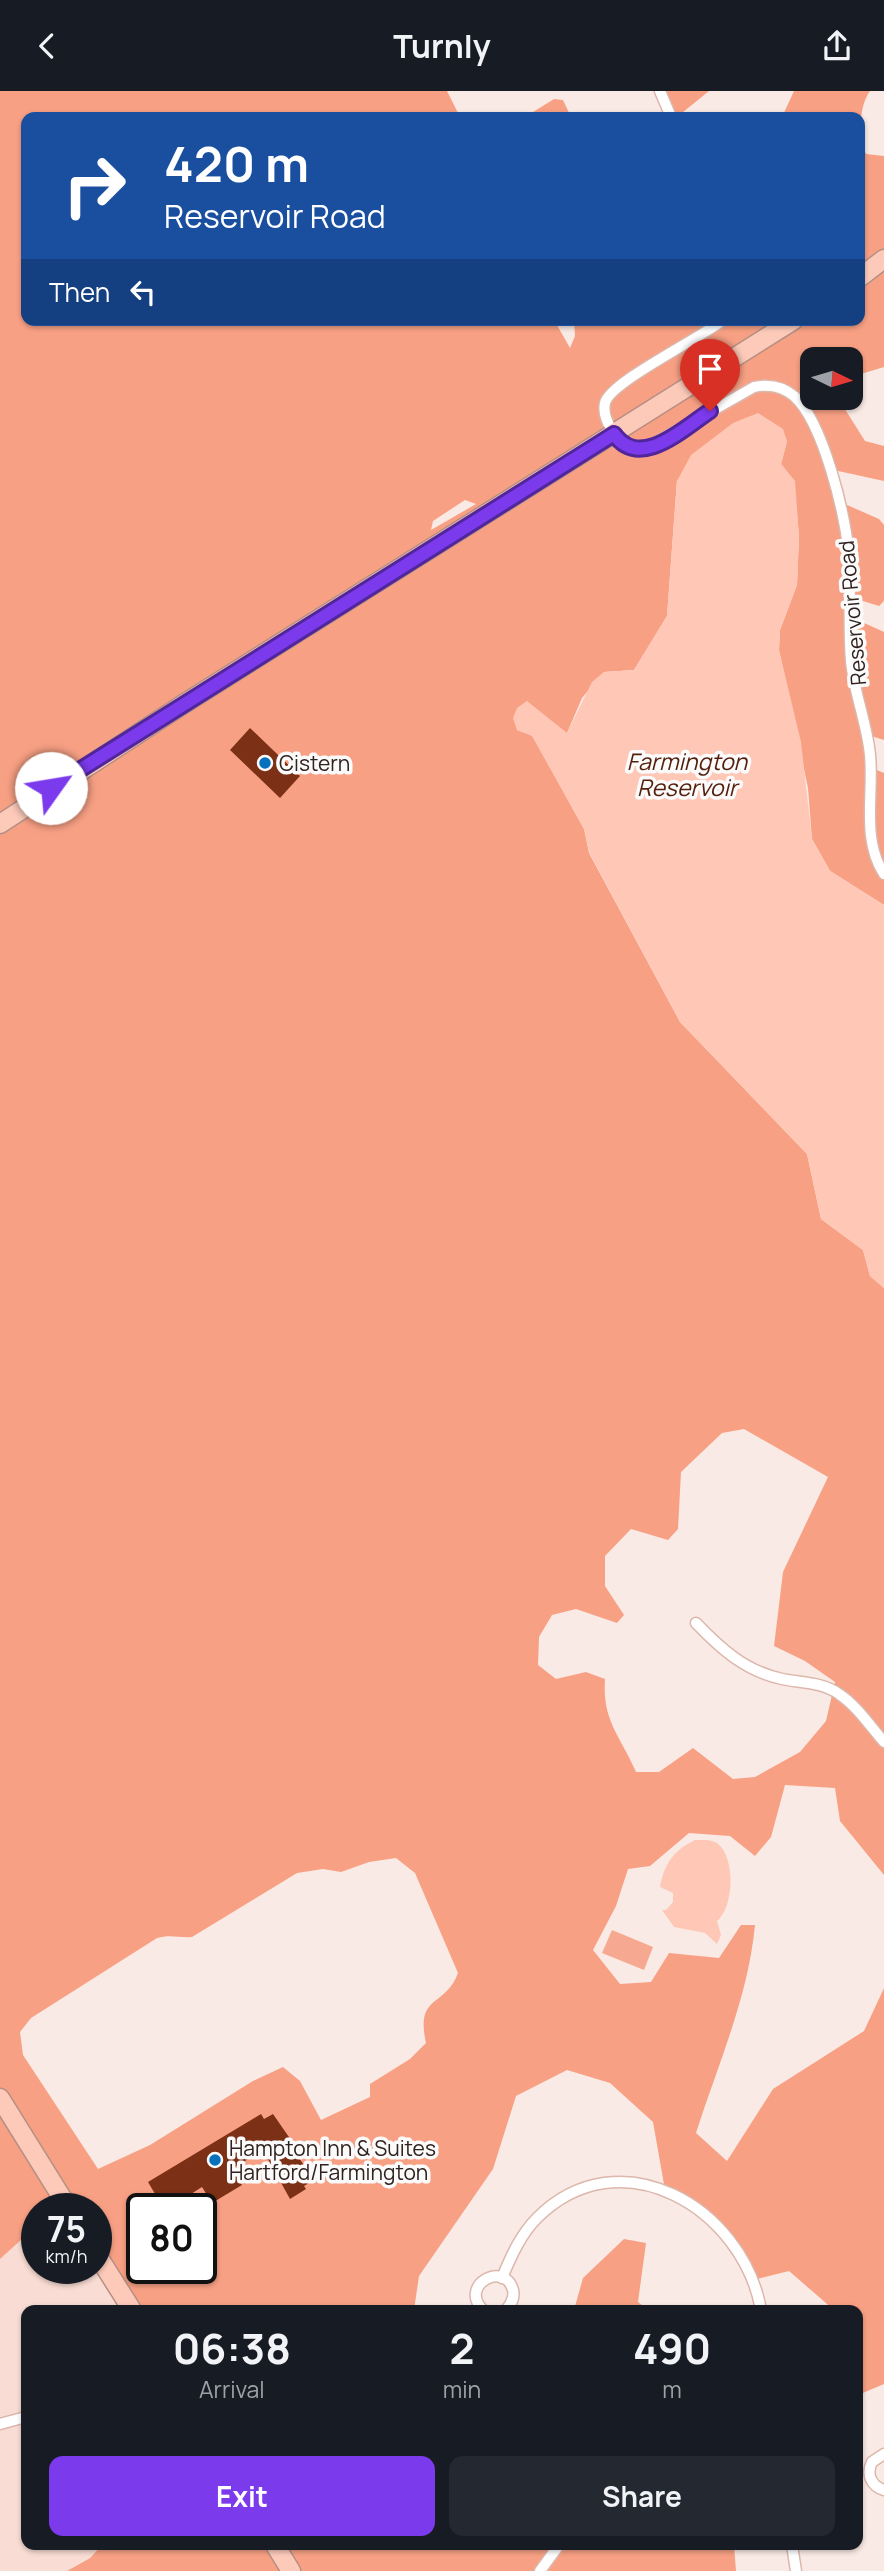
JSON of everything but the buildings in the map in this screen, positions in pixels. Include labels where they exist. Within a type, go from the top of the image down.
[{"type":"highway","points":[[865,273],[884,259]]},
{"type":"highway","points":[[0,824],[85,766],[785,326]]},
{"type":"highway","points":[[0,2098],[59,2193]]},
{"type":"highway","points":[[112,2278],[129,2305]]},
{"type":"highway","points":[[278,2550],[291,2571]]},
{"type":"street","points":[[660,91],[669,112]]},
{"type":"street","points":[[614,434],[605,412],[609,394],[714,326]]},
{"type":"street","name":"Reservoir Road","points":[[614,434],[629,448],[650,448],[743,391],[765,385],[784,389],[801,404],[817,436],[845,526],[850,576],[851,665],[871,761],[870,836],[884,874]]},
{"type":"street","points":[[696,1623],[727,1654],[752,1669],[780,1678],[818,1685],[841,1695],[884,1742]]},
{"type":"street","points":[[502,2277],[523,2235],[552,2205],[574,2193],[593,2187],[642,2185],[686,2199],[722,2227],[748,2265],[760,2305]]},
{"type":"street","points":[[480,2305],[475,2295],[479,2283],[490,2276],[502,2277],[513,2292],[510,2305]]},
{"type":"street","points":[[0,2424],[21,2418]]},
{"type":"street","points":[[884,2454],[872,2462],[869,2473],[874,2484],[884,2490]]},
{"type":"street","points":[[540,2571],[555,2550]]},
{"type":"street","points":[[793,2550],[796,2571]]},
{"type":"shaded area","points":[[0,91],[447,91],[458,112],[21,112],[21,326],[558,326],[570,348],[575,336],[574,326],[865,326],[865,150],[866,154],[884,156],[884,367],[863,373],[863,347],[800,347],[800,410],[846,410],[865,441],[884,446],[884,481],[829,469],[838,501],[879,519],[884,525],[884,601],[879,606],[850,597],[849,616],[884,632],[884,740],[868,735],[872,768],[884,773],[884,905],[830,871],[812,839],[808,788],[779,650],[780,630],[797,585],[799,536],[794,481],[781,464],[787,441],[677,480],[667,616],[634,670],[604,672],[582,698],[567,733],[517,730],[532,735],[584,829],[589,853],[680,1022],[807,1154],[821,1219],[863,1250],[870,1276],[884,1288],[884,1875],[840,1821],[835,1788],[785,1785],[771,1837],[755,1856],[730,1836],[689,1833],[650,1866],[628,1869],[616,1906],[593,1950],[620,1984],[651,1982],[669,1953],[719,1958],[741,1925],[755,1925],[739,2005],[696,2133],[727,2161],[773,2089],[864,2031],[884,1988],[884,2384],[863,2393],[863,2305],[828,2305],[789,2271],[753,2280],[732,2240],[665,2190],[653,2122],[610,2083],[567,2070],[516,2096],[493,2169],[419,2276],[415,2305],[129,2305],[112,2278],[112,2193],[21,2193],[21,2240],[0,2259]],"holes":[[[465,500],[476,504],[431,530],[433,521]],[[744,1429],[828,1477],[783,1572],[774,1646],[805,1661],[835,1682],[826,1721],[800,1752],[755,1777],[733,1779],[693,1748],[659,1772],[636,1772],[609,1717],[605,1679],[586,1672],[556,1679],[538,1665],[539,1637],[552,1615],[576,1609],[617,1623],[624,1615],[605,1586],[605,1556],[631,1529],[668,1540],[678,1529],[681,1472],[722,1433]],[[396,1858],[415,1873],[458,1973],[446,1992],[428,2009],[424,2027],[426,2043],[410,2059],[370,2084],[370,2097],[321,2120],[300,2081],[283,2067],[253,2081],[150,2145],[98,2169],[23,2055],[20,2032],[31,2018],[157,1938],[192,1937],[297,1873],[323,1869],[341,1872],[369,1862]]]},
{"type":"shaded area","points":[[660,91],[709,91],[683,112],[669,112]]},
{"type":"shaded area","points":[[794,91],[870,91],[862,112],[784,112]]},
{"type":"shaded area","points":[[554,99],[563,100],[569,112],[533,112]]},
{"type":"shaded area","points":[[612,1930],[653,1947],[644,1970],[602,1953]]},
{"type":"shaded area","points":[[624,2239],[646,2243],[638,2302],[642,2305],[575,2305],[583,2278]]},
{"type":"shaded area","points":[[21,2240],[21,2284],[110,2284],[128,2305],[21,2305],[21,2550],[97,2550],[67,2571],[0,2571],[0,2259]]},
{"type":"shaded area","points":[[97,2550],[734,2550],[736,2571],[67,2571],[90,2558]]},
{"type":"water","name":"Farmington Reservoir","points":[[758,413],[783,429],[787,441],[781,464],[795,481],[799,536],[797,585],[780,630],[779,650],[801,742],[812,839],[830,871],[884,905],[884,1288],[870,1276],[863,1250],[821,1219],[807,1154],[680,1022],[589,852],[584,829],[532,736],[517,730],[513,718],[517,708],[527,701],[567,733],[592,682],[604,672],[634,670],[667,616],[677,481],[691,455],[733,423]]},
{"type":"water","points":[[695,1840],[717,1843],[723,1850],[730,1870],[727,1905],[717,1921],[721,1935],[717,1944],[705,1933],[674,1927],[662,1910],[666,1910],[673,1902],[673,1893],[660,1887],[664,1871],[681,1848]]},
{"type":"place","name":"Cistern","points":[[265,763]]},
{"type":"place","name":"Hampton Inn & Suites Hartford/Farmington","points":[[215,2160]]},
{"type":"route","points":[[51,788],[614,434],[629,448],[645,449],[663,442],[710,411]]}]
